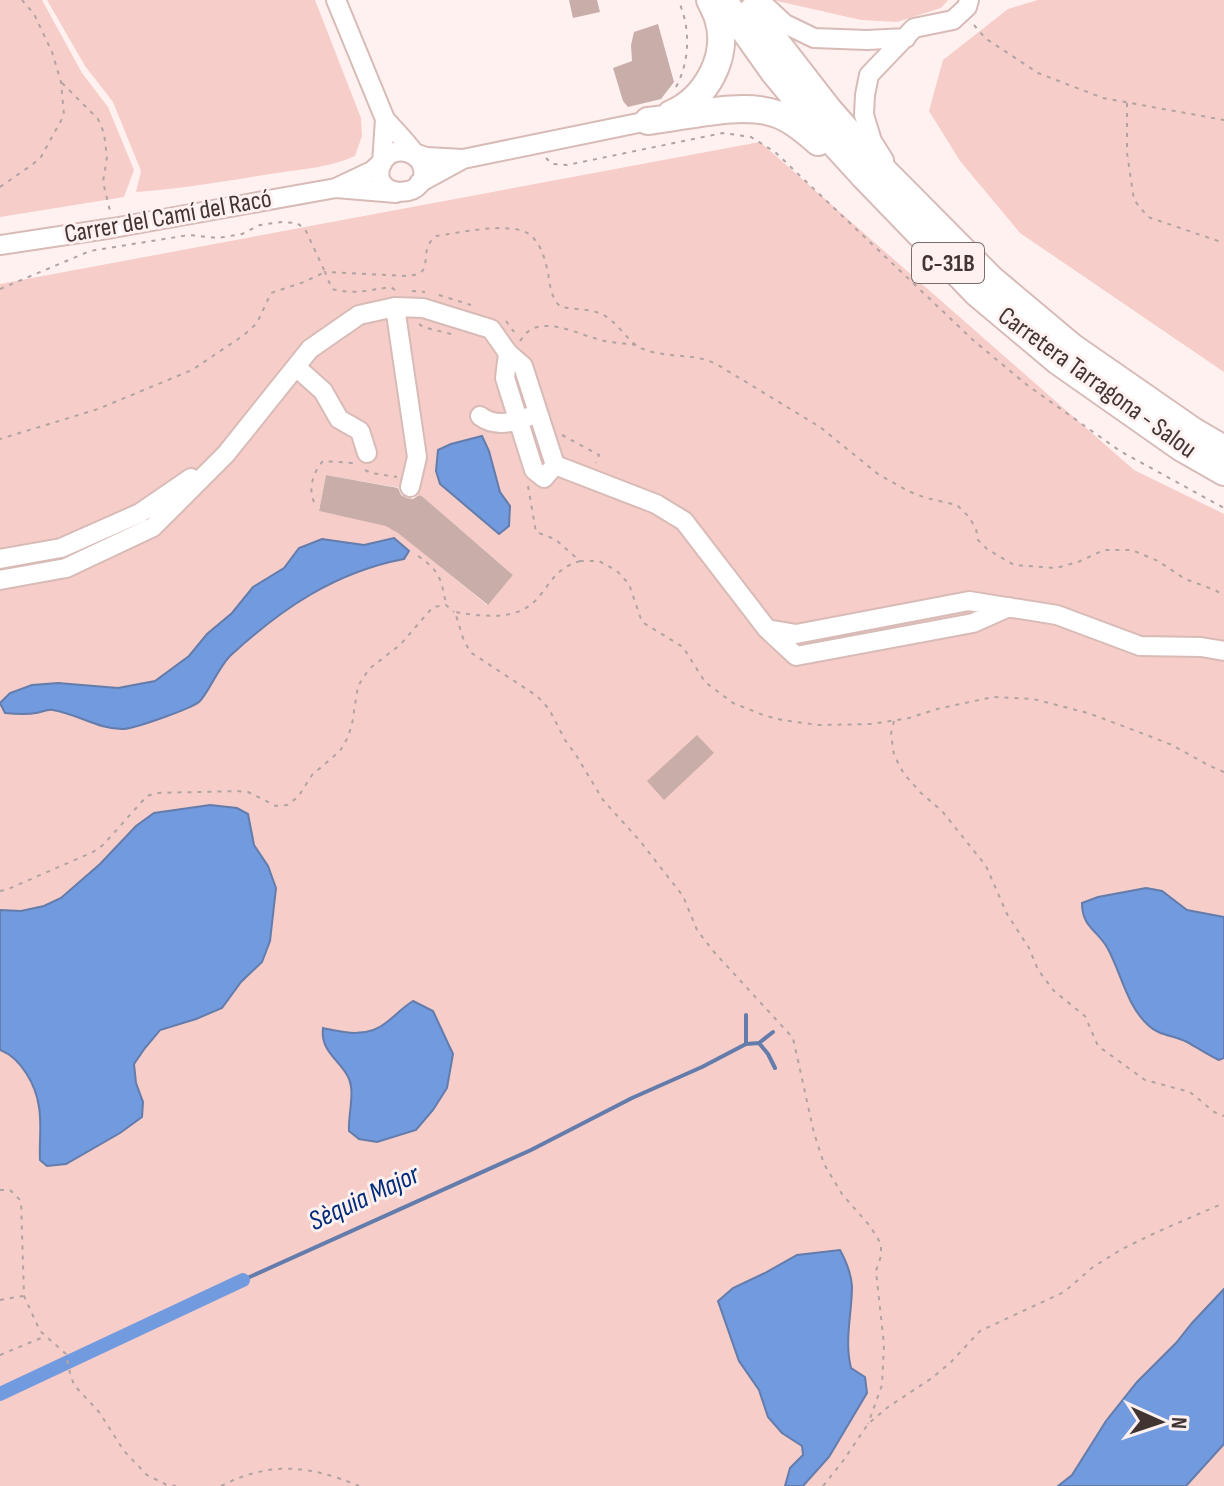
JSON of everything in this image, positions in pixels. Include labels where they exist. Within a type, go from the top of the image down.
[{"type":"highway","points":[[648,121],[682,109],[694,101],[709,81],[721,43],[718,17],[710,0]]},
{"type":"highway","name":"Carretera Tarragona - Salou","points":[[723,0],[774,72],[821,129],[977,293],[1058,361],[1182,448],[1224,472]]},
{"type":"highway","name":"Carretera Tarragona - Salou","points":[[744,0],[828,109],[903,191],[991,279],[1072,347],[1224,449]]},
{"type":"highway","points":[[648,121],[731,110],[767,111],[779,115],[804,129],[884,211],[917,231]]},
{"type":"street","points":[[336,0],[385,119],[422,170],[419,183]]},
{"type":"street","points":[[759,0],[785,24],[814,38],[906,38]]},
{"type":"street","points":[[903,191],[872,141],[864,115],[869,75],[914,28],[953,20],[966,6]]},
{"type":"street","points":[[385,119],[381,178],[384,185],[396,193],[409,192],[419,183],[463,159]]},
{"type":"street","points":[[383,161],[398,151],[426,157],[463,159],[648,121]]},
{"type":"street","name":"Carrer del Camí del Racó","points":[[336,188],[372,171],[383,161]]},
{"type":"street","name":"Carrer del Camí del Racó","points":[[0,245],[336,188],[396,193]]},
{"type":"street","points":[[0,580],[66,568],[153,527],[226,454],[310,349],[359,315],[423,308],[491,329],[514,347],[523,366],[555,465]]},
{"type":"street","points":[[396,312],[417,457],[410,487]]},
{"type":"street","points":[[514,347],[505,378],[534,470],[544,478],[555,465]]},
{"type":"street","points":[[296,367],[323,391],[339,419],[360,431],[367,453]]},
{"type":"street","points":[[480,416],[487,421],[507,423],[539,414]]},
{"type":"street","points":[[399,415],[405,456],[415,466]]},
{"type":"street","points":[[0,559],[61,548],[140,513],[226,454]]},
{"type":"street","points":[[555,465],[656,504],[684,521],[767,629],[796,656]]},
{"type":"street","points":[[767,629],[796,634],[969,601],[1057,615],[1140,646],[1201,647],[1224,651]]},
{"type":"street","points":[[796,656],[973,623],[1009,607]]},
{"type":"street","points":[[796,634],[796,656]]},
{"type":"path","points":[[0,187],[41,157],[64,115],[61,82],[45,35],[22,0]]},
{"type":"path","points":[[675,91],[687,55],[687,33],[678,0]]},
{"type":"path","points":[[966,6],[985,38],[1038,73],[1103,98],[1224,120]]},
{"type":"path","points":[[61,82],[98,119],[104,133],[107,157],[103,182],[110,212],[117,211]]},
{"type":"path","points":[[1127,102],[1127,153],[1134,200],[1148,217],[1224,243]]},
{"type":"path","points":[[541,144],[545,158],[552,164],[567,165],[723,133],[751,137],[775,152],[973,340],[1027,385],[1120,451],[1224,508]]},
{"type":"path","points":[[0,289],[90,251],[189,235],[218,238],[242,234],[260,225],[297,223],[305,229],[332,289],[357,293],[391,287],[395,289],[396,312],[423,327],[458,335]]},
{"type":"path","points":[[0,439],[98,409],[192,370],[257,323],[271,293],[325,272],[408,276],[421,272],[425,267],[427,248],[436,236],[493,228],[527,232],[544,255],[556,304],[601,313],[643,349],[711,361],[820,427],[878,474],[908,491],[957,505],[969,517],[978,540],[1014,565],[1056,568],[1104,550],[1132,550],[1224,596]]},
{"type":"path","points":[[514,347],[530,329],[537,327],[551,327],[598,340],[637,345]]},
{"type":"path","points":[[314,502],[310,495],[315,470],[323,461],[352,463],[371,473],[403,478],[410,487]]},
{"type":"path","points":[[534,470],[528,487],[536,532],[555,539],[580,561]]},
{"type":"path","points":[[418,556],[433,566],[441,578],[446,605],[455,612],[488,617],[513,613],[532,604],[566,565],[599,561],[617,571],[629,584],[642,622],[683,647],[705,682],[733,703],[763,715],[818,725],[872,724],[993,697],[1033,699],[1088,713],[1144,734],[1224,772]]},
{"type":"path","points":[[0,891],[93,852],[147,796],[156,793],[248,792],[276,806],[287,805],[298,797],[312,775],[340,751],[352,724],[358,686],[369,669],[400,645],[433,607],[446,605]]},
{"type":"path","points":[[455,612],[470,652],[537,696],[549,709],[603,800],[683,896],[705,941],[793,1038],[810,1120],[824,1164],[842,1194],[881,1244],[876,1271],[884,1345],[882,1385],[868,1424],[823,1486]]},
{"type":"path","points":[[895,720],[891,734],[894,755],[904,774],[942,811],[986,866],[1007,914],[1029,948],[1038,970],[1054,991],[1085,1016],[1098,1046],[1145,1080],[1190,1092],[1214,1112],[1224,1116]]},
{"type":"path","points":[[0,1190],[10,1190],[21,1201],[24,1296],[40,1331],[66,1354],[74,1385],[99,1412],[124,1451],[147,1475],[176,1486]]},
{"type":"path","points":[[868,1424],[932,1378],[980,1331],[1064,1292],[1093,1267],[1134,1243],[1224,1203]]},
{"type":"path","points":[[0,1300],[24,1296]]},
{"type":"path","points":[[0,1355],[46,1336]]},
{"type":"path","points":[[221,1486],[238,1477],[274,1468],[311,1469],[359,1486]]},
{"type":"shaded area","points":[[0,0],[42,0],[82,73],[108,107],[134,170],[124,197],[0,217]]},
{"type":"shaded area","points":[[47,0],[315,0],[361,118],[362,136],[355,156],[317,167],[136,192],[141,171],[113,102],[85,66]]},
{"type":"shaded area","points":[[773,0],[948,0],[941,8],[897,22],[861,20]]},
{"type":"shaded area","points":[[1038,0],[1224,0],[1224,372],[1020,233],[960,161],[929,111],[943,60],[1008,9]]},
{"type":"shaded area","points":[[760,142],[1134,470],[1224,514],[1224,1486],[0,1486],[0,284]],"holes":[[[326,475],[407,489],[423,497],[513,575],[487,605],[386,525],[319,511]]]},
{"type":"water","points":[[482,436],[500,492],[510,506],[509,526],[499,534],[440,484],[436,471],[438,450]]},
{"type":"water","points":[[394,538],[409,551],[404,559],[355,573],[289,608],[230,656],[199,702],[185,709],[151,722],[115,729],[53,710],[28,714],[5,713],[0,703],[10,693],[32,685],[58,683],[118,688],[155,681],[189,656],[253,587],[284,568],[299,548],[322,539],[364,545]]},
{"type":"water","points":[[210,805],[237,808],[248,814],[254,845],[268,866],[276,888],[270,941],[262,962],[241,982],[222,1008],[160,1030],[145,1048],[134,1064],[136,1083],[143,1102],[142,1117],[66,1164],[47,1166],[40,1160],[40,1113],[35,1090],[15,1059],[0,1050],[0,910],[21,911],[61,898],[100,864],[136,826],[154,813]]},
{"type":"water","points":[[1146,888],[1162,891],[1187,910],[1224,917],[1224,1058],[1219,1060],[1148,1025],[1130,999],[1108,949],[1085,918],[1082,903]]},
{"type":"water","points":[[413,1001],[433,1011],[453,1054],[447,1088],[416,1130],[377,1142],[359,1139],[349,1131],[349,1079],[328,1050],[323,1028],[348,1033],[372,1030]]},
{"type":"water","points":[[840,1250],[852,1286],[849,1358],[851,1368],[865,1377],[867,1393],[829,1457],[803,1486],[785,1486],[790,1468],[803,1455],[802,1446],[782,1433],[768,1417],[759,1390],[739,1361],[718,1301],[733,1288],[797,1255]]},
{"type":"water","points":[[1224,1289],[1224,1444],[1186,1486],[1058,1486],[1072,1475],[1106,1421],[1137,1382]]},
{"type":"building","points":[[569,0],[597,0],[600,12],[573,18]]},
{"type":"building","points":[[658,24],[674,82],[661,99],[628,107],[623,101],[613,68],[632,61],[634,32]]},
{"type":"building","points":[[326,475],[398,488],[401,495],[407,498],[423,497],[513,575],[488,605],[386,526],[319,511]]},
{"type":"building","points":[[697,735],[714,753],[664,800],[647,781]]},
{"type":"waterway","name":"Sèquia Major","points":[[746,1015],[746,1044]]},
{"type":"waterway","name":"Sèquia Major","points":[[759,1043],[773,1032]]},
{"type":"waterway","name":"Sèquia Major","points":[[243,1280],[531,1150],[746,1044],[759,1043],[775,1068]]},
{"type":"waterway","name":"Sèquia Major","points":[[0,1394],[243,1280]]}]
